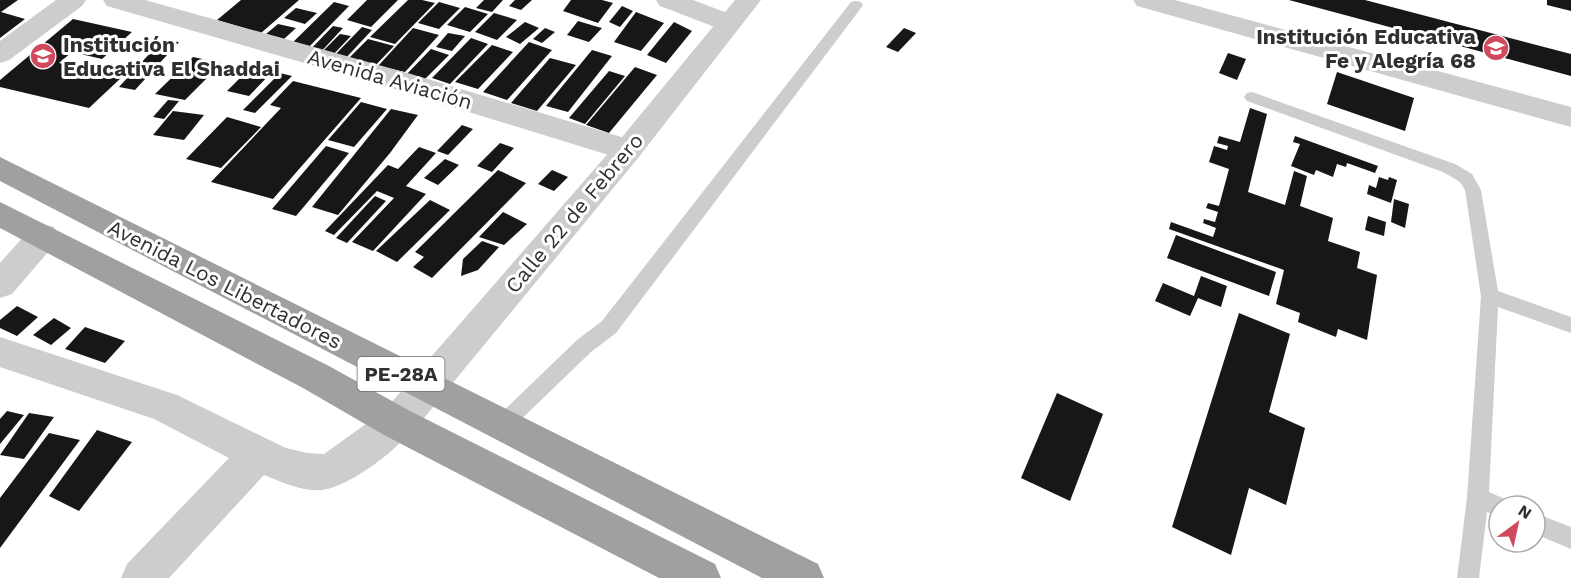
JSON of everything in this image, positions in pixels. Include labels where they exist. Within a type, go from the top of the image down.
[{"type":"highway","name":"Avenida Los Libertadores","points":[[0,168],[804,578]]},
{"type":"highway","name":"Avenida Los Libertadores","points":[[0,214],[316,377],[397,423],[701,578]]},
{"type":"street","points":[[0,54],[72,0]]},
{"type":"street","name":"Avenida Aviación","points":[[116,0],[410,83],[628,150]]},
{"type":"street","points":[[669,0],[739,11]]},
{"type":"street","points":[[1146,0],[1174,4],[1571,117]]},
{"type":"street","name":"Calle 22 de Febrero","points":[[0,352],[164,406],[258,454],[295,470],[327,473],[361,452],[397,423],[628,150],[739,11]]},
{"type":"street","points":[[0,285],[43,236]]},
{"type":"street","points":[[141,578],[258,454]]},
{"type":"lane","points":[[502,425],[584,346],[609,327],[856,5]]},
{"type":"lane","points":[[1252,97],[1449,168],[1466,178],[1473,190],[1490,297],[1478,498],[1468,578]]},
{"type":"lane","points":[[1490,297],[1571,325]]},
{"type":"lane","points":[[1478,498],[1487,502]]},
{"type":"lane","points":[[1547,528],[1571,538]]},
{"type":"building","points":[[0,0],[18,0],[1,12],[25,19],[0,38]]},
{"type":"building","points":[[241,0],[299,0],[261,33],[217,20]]},
{"type":"building","points":[[367,0],[398,0],[371,27],[347,20]]},
{"type":"building","points":[[408,0],[435,3],[395,44],[370,37]]},
{"type":"building","points":[[484,0],[503,0],[492,12],[476,8]]},
{"type":"building","points":[[515,0],[532,0],[521,10],[509,6]]},
{"type":"building","points":[[571,0],[602,0],[613,3],[598,23],[563,11]]},
{"type":"building","points":[[1289,0],[1365,0],[1571,54],[1571,76]]},
{"type":"building","points":[[1547,0],[1571,0],[1571,11],[1547,5]]},
{"type":"building","points":[[334,2],[349,6],[304,52],[287,48]]},
{"type":"building","points":[[439,2],[460,8],[439,29],[418,23]]},
{"type":"building","points":[[622,6],[633,11],[620,27],[609,22]]},
{"type":"building","points":[[465,7],[488,14],[470,32],[447,25]]},
{"type":"building","points":[[296,8],[317,13],[305,24],[284,18]]},
{"type":"building","points":[[636,12],[664,23],[641,51],[614,42]]},
{"type":"building","points":[[494,13],[517,20],[497,40],[475,32]]},
{"type":"building","points":[[73,19],[132,32],[102,59],[72,52],[59,63],[122,77],[89,108],[0,87],[0,80]]},
{"type":"building","points":[[578,21],[602,28],[589,42],[567,35]]},
{"type":"building","points":[[525,22],[539,28],[520,44],[506,37]]},
{"type":"building","points":[[674,22],[692,31],[666,63],[647,55]]},
{"type":"building","points":[[278,24],[296,28],[284,39],[266,34]]},
{"type":"building","points":[[333,26],[343,28],[318,55],[307,53]]},
{"type":"building","points":[[362,27],[372,30],[343,61],[332,58]]},
{"type":"building","points":[[413,28],[439,35],[405,72],[378,66]]},
{"type":"building","points":[[545,28],[555,32],[542,43],[533,39]]},
{"type":"building","points":[[904,28],[916,33],[898,52],[886,47]]},
{"type":"building","points":[[448,33],[465,36],[452,51],[436,47]]},
{"type":"building","points":[[340,34],[351,36],[331,57],[320,54]]},
{"type":"building","points":[[471,38],[488,44],[450,84],[432,78]]},
{"type":"building","points":[[368,39],[394,46],[373,68],[347,60]]},
{"type":"building","points":[[162,40],[179,42],[135,90],[119,87]]},
{"type":"building","points":[[529,42],[552,50],[507,100],[483,92]]},
{"type":"building","points":[[492,45],[513,52],[478,89],[455,82]]},
{"type":"building","points":[[431,49],[449,55],[422,82],[404,77]]},
{"type":"building","points":[[592,50],[612,56],[568,112],[546,106]]},
{"type":"building","points":[[1228,53],[1246,59],[1237,80],[1219,73]]},
{"type":"building","points":[[193,57],[222,63],[185,100],[155,94]]},
{"type":"building","points":[[550,58],[576,65],[537,111],[511,103]]},
{"type":"building","points":[[635,67],[657,75],[609,133],[586,125]]},
{"type":"building","points":[[249,69],[271,73],[249,96],[227,91]]},
{"type":"building","points":[[609,71],[625,76],[585,124],[569,118]]},
{"type":"building","points":[[1337,72],[1414,98],[1405,131],[1327,104]]},
{"type":"building","points":[[280,73],[292,76],[255,113],[243,110]]},
{"type":"building","points":[[293,81],[361,98],[273,199],[211,182],[281,108],[270,105]]},
{"type":"building","points":[[168,100],[179,101],[164,119],[153,117]]},
{"type":"building","points":[[361,102],[387,109],[354,147],[328,140]]},
{"type":"building","points":[[1250,108],[1267,114],[1248,192],[1285,205],[1294,171],[1307,176],[1300,206],[1333,218],[1328,241],[1360,252],[1357,268],[1377,275],[1367,340],[1338,329],[1336,337],[1298,322],[1300,313],[1276,304],[1284,270],[1169,229],[1171,222],[1213,237],[1216,228],[1203,223],[1204,219],[1215,222],[1218,212],[1206,208],[1208,203],[1219,206],[1229,169],[1209,162],[1214,146],[1227,150],[1228,146],[1217,143],[1219,136],[1240,142]]},
{"type":"building","points":[[391,109],[418,115],[390,153],[338,215],[312,207]]},
{"type":"building","points":[[173,111],[204,115],[184,140],[153,135]]},
{"type":"building","points":[[227,117],[261,127],[221,168],[186,159]]},
{"type":"building","points":[[462,125],[473,129],[448,155],[437,151]]},
{"type":"building","points":[[1295,136],[1378,166],[1375,173],[1347,163],[1346,167],[1337,164],[1333,177],[1316,170],[1314,175],[1291,166],[1300,144],[1293,142]]},
{"type":"building","points":[[500,143],[514,148],[492,172],[477,166]]},
{"type":"building","points":[[326,146],[349,153],[296,216],[272,209]]},
{"type":"building","points":[[419,147],[436,153],[406,186],[426,194],[373,251],[352,242],[394,198],[377,191],[334,235],[325,231],[388,165],[398,169]]},
{"type":"building","points":[[445,159],[459,165],[438,185],[424,178]]},
{"type":"building","points":[[498,170],[526,183],[432,278],[413,267],[424,257],[415,252]]},
{"type":"building","points":[[552,170],[568,177],[554,191],[538,184]]},
{"type":"building","points":[[1379,177],[1397,180],[1391,203],[1367,194],[1369,185],[1376,188]]},
{"type":"building","points":[[375,196],[386,201],[347,243],[336,238]]},
{"type":"building","points":[[1394,199],[1409,204],[1405,228],[1391,222]]},
{"type":"building","points":[[430,200],[450,210],[397,262],[376,251]]},
{"type":"building","points":[[503,212],[527,224],[504,245],[479,237]]},
{"type":"building","points":[[1368,216],[1386,222],[1384,236],[1365,230]]},
{"type":"building","points":[[1176,235],[1276,272],[1269,296],[1167,258]]},
{"type":"building","points":[[482,241],[499,247],[478,270],[461,276],[463,259]]},
{"type":"building","points":[[1201,276],[1227,286],[1221,307],[1198,298],[1190,316],[1155,301],[1163,283],[1194,296]]},
{"type":"building","points":[[17,306],[38,317],[17,336],[0,328],[0,320]]},
{"type":"building","points":[[1239,313],[1290,334],[1269,412],[1305,428],[1286,505],[1249,488],[1231,555],[1172,527]]},
{"type":"building","points":[[54,318],[71,328],[51,345],[33,335]]},
{"type":"building","points":[[85,327],[125,341],[105,363],[65,349]]},
{"type":"building","points":[[1057,393],[1103,414],[1070,501],[1021,478]]},
{"type":"building","points":[[7,411],[24,415],[0,444],[0,419]]},
{"type":"building","points":[[29,413],[54,417],[24,459],[0,455]]},
{"type":"building","points":[[97,430],[132,442],[79,511],[49,496]]},
{"type":"building","points":[[49,433],[80,440],[0,548],[0,498]]},
{"type":"place","name":"Institución Educativa Fe y Alegría 68","points":[[1496,48]]},
{"type":"place","name":"Institución Educativa El Shaddai","points":[[43,56]]}]
